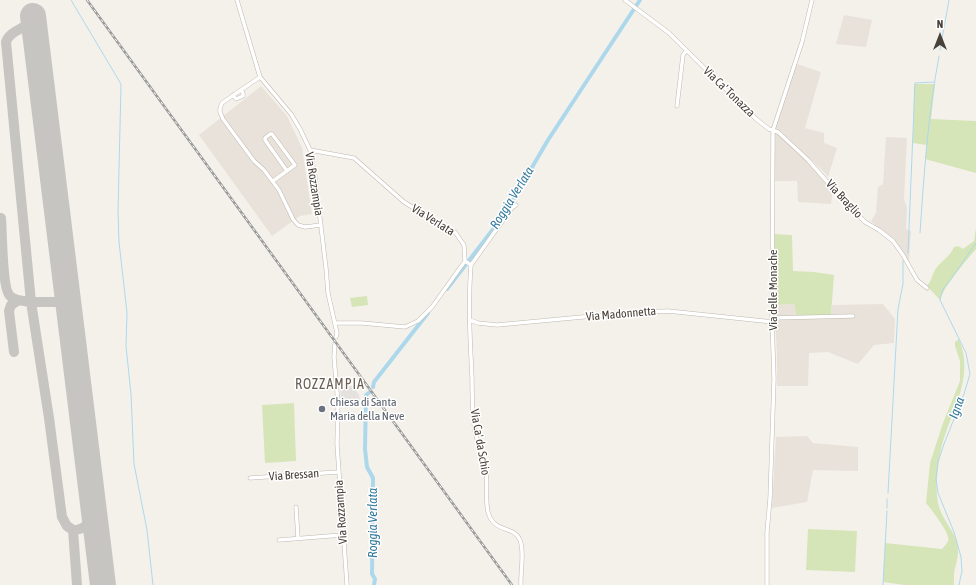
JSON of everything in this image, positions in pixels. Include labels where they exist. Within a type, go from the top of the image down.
[{"type":"street","name":"Via Rozzampia","points":[[237,0],[260,76],[290,114],[300,129],[310,150],[321,225],[328,293],[337,333],[336,337]]},
{"type":"street","name":"Via Ca' Tonazza","points":[[625,0],[669,33],[756,119],[769,129],[773,130]]},
{"type":"street","name":"Via delle Monache","points":[[767,585],[767,532],[770,499],[774,379],[772,320],[773,130],[802,42],[812,0]]},
{"type":"street","points":[[677,106],[683,55],[686,50]]},
{"type":"street","points":[[260,76],[222,103],[220,112],[223,119],[244,148],[279,190],[292,219],[305,227],[321,225]]},
{"type":"street","name":"Via Braglio","points":[[773,130],[778,132],[808,160],[865,222],[879,230],[893,241],[917,280],[927,288]]},
{"type":"street","points":[[273,182],[295,165],[272,134],[270,134],[265,138],[265,140],[287,171]]},
{"type":"street","name":"Via Verlata","points":[[310,150],[354,158],[404,202],[455,232],[464,245],[468,262]]},
{"type":"street","points":[[335,323],[362,323],[405,327],[418,321],[432,307],[511,209],[516,205]]},
{"type":"street","name":"Via Ca' da Schio","points":[[468,262],[470,278],[473,411],[475,430],[486,474],[488,511],[492,522],[497,526],[515,533],[520,539],[522,548],[522,585]]},
{"type":"street","name":"Via Madonnetta","points":[[470,320],[478,323],[497,325],[636,312],[668,311],[772,320]]},
{"type":"street","points":[[772,320],[853,316]]},
{"type":"street","name":"Via Rozzampia","points":[[335,344],[334,357],[338,404],[338,472],[347,585]]},
{"type":"street","name":"Via Bressan","points":[[250,478],[338,472]]},
{"type":"street","points":[[296,507],[298,538]]},
{"type":"street","points":[[279,540],[342,535]]},
{"type":"shaded area","points":[[844,15],[872,20],[866,47],[836,44]]},
{"type":"shaded area","points":[[794,63],[821,72],[805,128],[824,133],[824,143],[837,148],[828,177],[781,131],[774,130]]},
{"type":"shaded area","points":[[261,86],[287,116],[302,148],[312,214],[300,216],[272,236],[199,135]]},
{"type":"shaded area","points":[[773,133],[779,134],[820,172],[833,190],[831,204],[798,202],[797,181],[774,181]]},
{"type":"shaded area","points":[[886,137],[907,138],[904,199],[907,208],[906,229],[911,231],[909,262],[897,244],[871,221],[876,213],[878,187],[883,184]]},
{"type":"shaded area","points":[[794,304],[796,315],[831,315],[832,305],[883,304],[895,319],[894,343],[874,345],[858,364],[828,352],[809,353],[808,386],[777,386],[777,353],[774,305]]},
{"type":"shaded area","points":[[340,384],[348,385],[354,388],[359,395],[360,401],[341,401]]},
{"type":"shaded area","points":[[807,436],[813,443],[858,447],[858,471],[813,470],[807,502],[772,508],[776,437]]},
{"type":"green space","points":[[914,84],[935,84],[931,119],[976,121],[976,173],[925,159],[927,145],[913,143]]},
{"type":"green space","points":[[976,228],[976,249],[950,281],[940,300],[927,286],[938,266],[949,255],[954,247],[958,246],[963,249],[974,241]]},
{"type":"green space","points":[[774,234],[792,235],[793,271],[834,275],[831,315],[796,315],[794,304],[774,305]]},
{"type":"green space","points":[[367,296],[368,305],[352,307],[350,298]]},
{"type":"green space","points":[[959,339],[963,354],[963,383],[940,454],[937,485],[940,509],[955,536],[958,547],[954,573],[954,585],[905,585],[883,582],[885,543],[942,549],[948,541],[947,533],[926,503],[930,463],[943,423],[960,381],[960,361],[955,346],[955,342]]},
{"type":"green space","points":[[294,403],[296,461],[265,463],[262,405]]},
{"type":"green space","points":[[808,529],[857,531],[855,572],[806,570]]},
{"type":"waterway","points":[[71,0],[121,84],[118,212],[119,242],[127,313],[126,346],[131,394],[134,464],[147,530],[153,585]]},
{"type":"waterway","name":"Roggia Verlata","points":[[447,289],[504,215],[548,140],[640,0]]},
{"type":"waterway","points":[[940,50],[949,0]]},
{"type":"waterway","points":[[920,233],[929,122],[939,56]]},
{"type":"waterway","points":[[908,253],[915,83],[934,82]]},
{"type":"waterway","name":"Igna","points":[[959,585],[962,571],[961,557],[954,532],[938,493],[936,479],[938,462],[970,374],[966,353],[940,300],[943,289],[976,243]]},
{"type":"waterway","points":[[888,493],[898,309],[903,284],[903,261]]},
{"type":"waterway","name":"Roggia Verlata","points":[[373,387],[374,382],[428,313]]},
{"type":"waterway","name":"Roggia Verlata","points":[[370,392],[366,395],[365,449],[367,467],[373,478],[372,574],[375,579],[374,585]]},
{"type":"waterway","points":[[887,499],[887,508]]},
{"type":"waterway","points":[[883,585],[887,511]]},
{"type":"taxiway","points":[[34,28],[27,25],[12,34],[6,42],[31,302],[60,302],[69,311]]},
{"type":"taxiway","points":[[1,218],[4,271],[7,291],[14,299],[31,302],[49,418],[62,517],[67,526],[73,530],[77,585]]},
{"type":"taxiway","points":[[60,302],[64,297],[66,290]]},
{"type":"taxiway","points":[[14,352],[9,311],[11,305],[19,300]]},
{"type":"taxiway","points":[[73,530],[86,526],[94,514]]},
{"type":"runway","points":[[33,16],[103,585]]},
{"type":"railway","points":[[87,0],[512,585]]},
{"type":"place","name":"Chiesa di Santa Maria della Neve","points":[[322,409]]},
{"type":"district","name":"ROZZAMPIA","points":[[330,385]]}]
